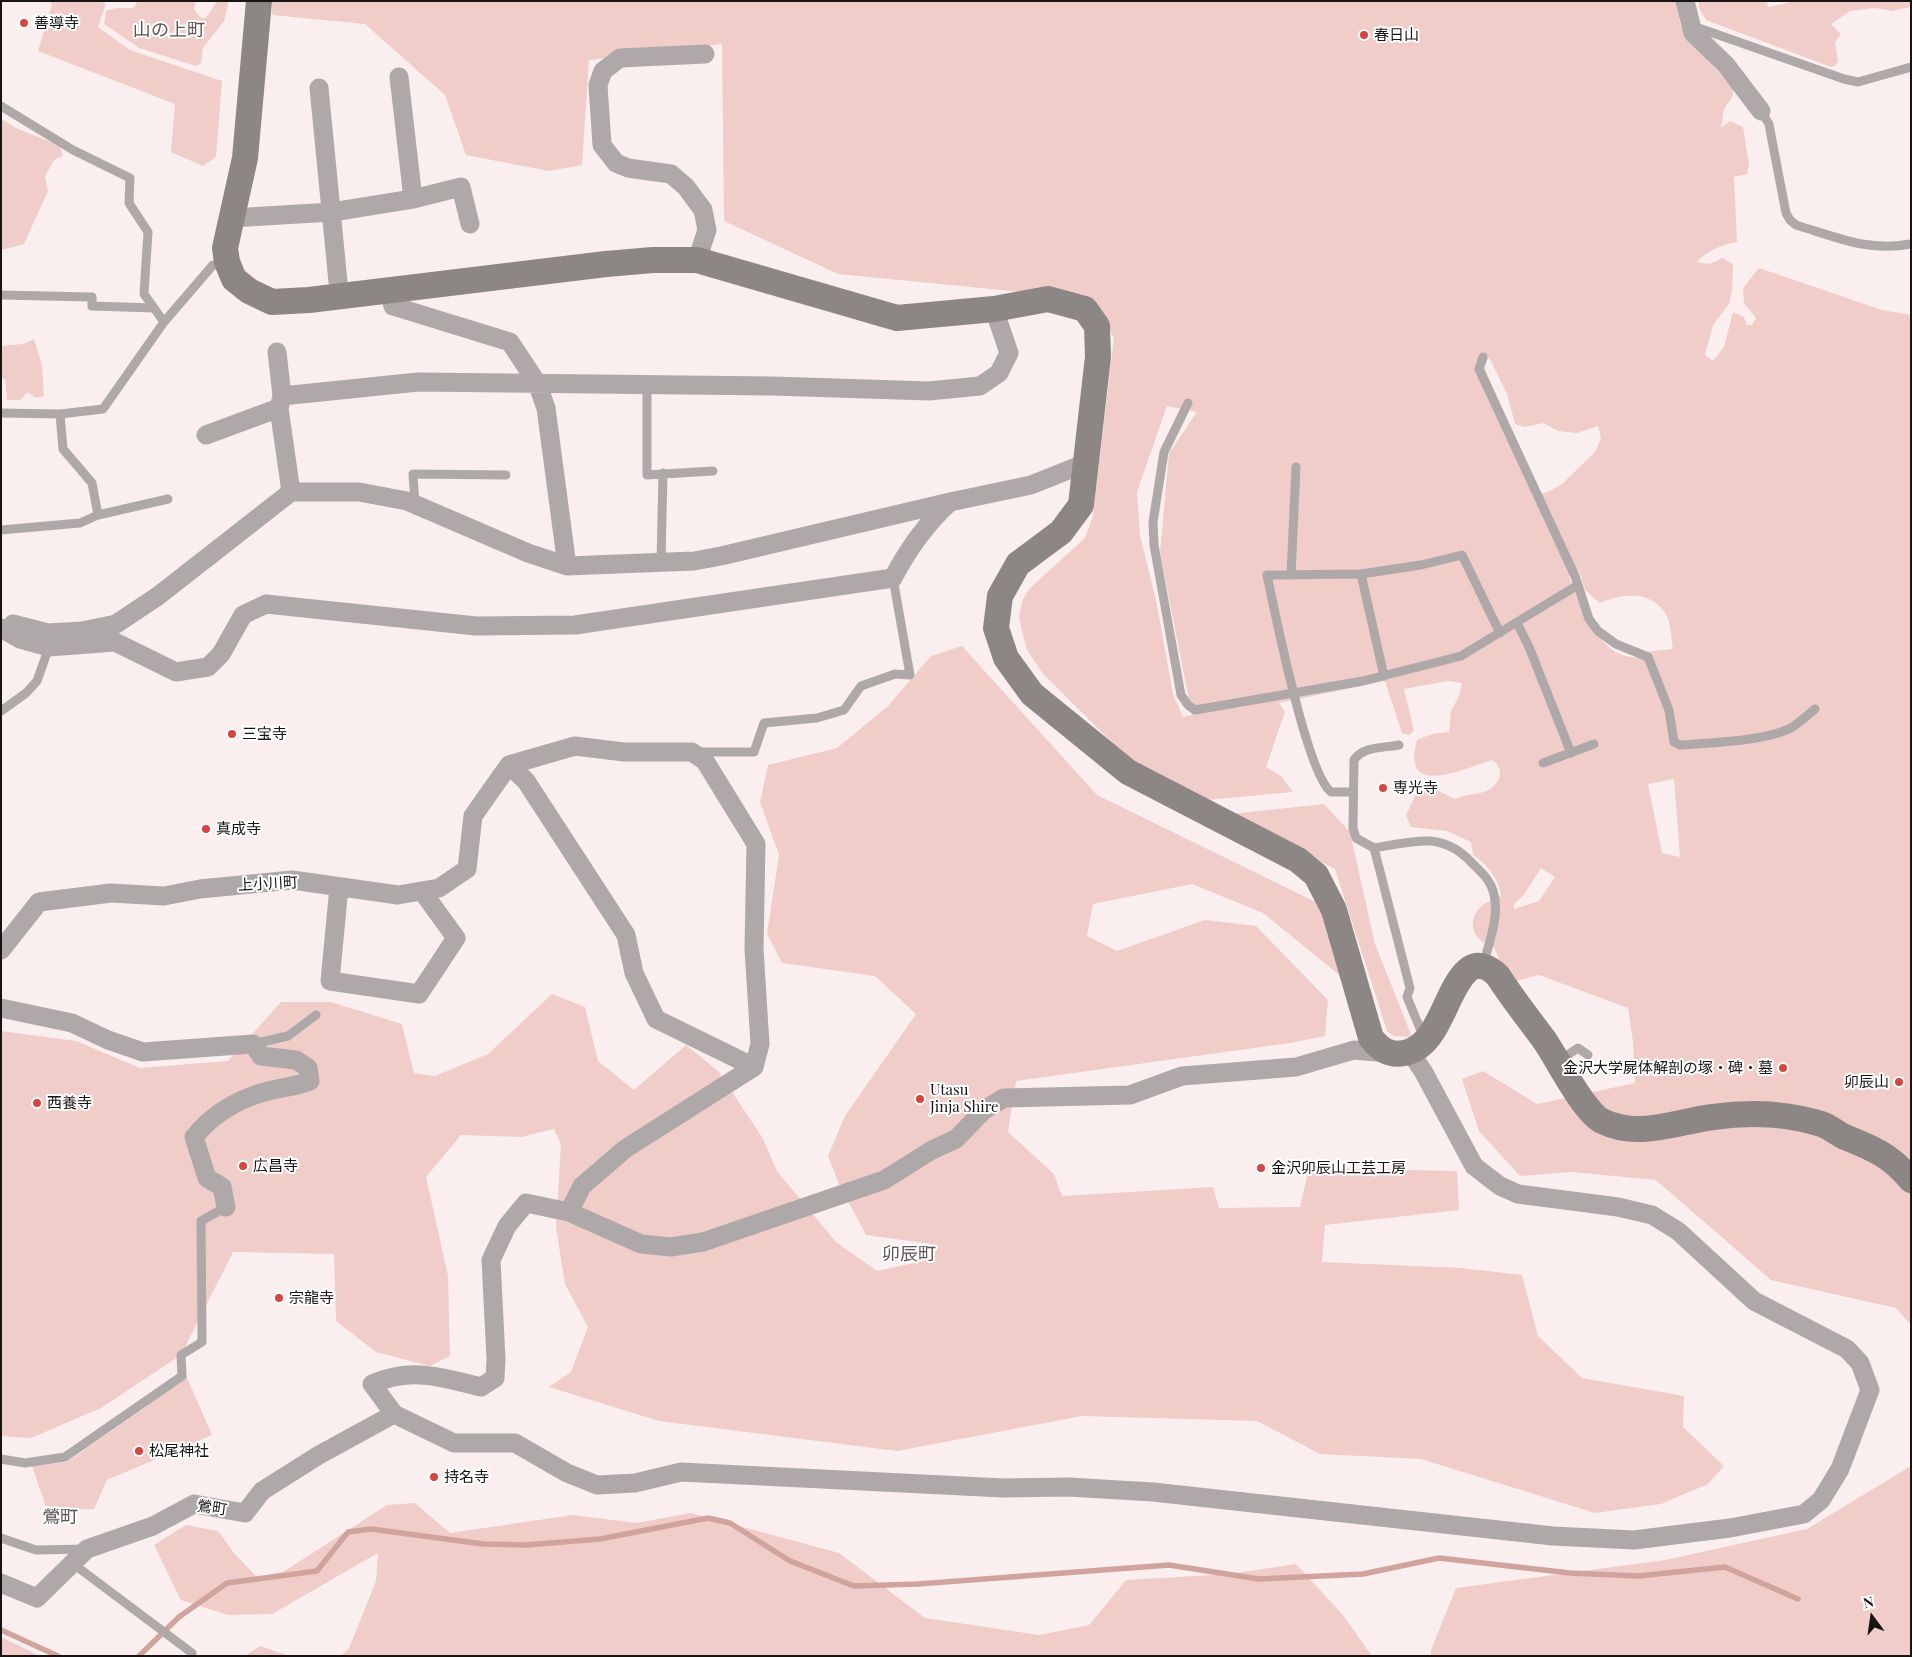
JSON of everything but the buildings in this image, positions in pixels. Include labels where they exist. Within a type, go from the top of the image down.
[{"type":"street","points":[[259,1],[245,158],[225,248],[227,262],[234,279],[250,292],[272,302],[389,291],[606,264],[653,260],[697,260],[897,318],[994,309],[1048,299],[1085,309],[1097,326],[1098,357],[1091,404],[1081,506],[1061,532],[1018,564],[1000,596],[996,628],[1006,658],[1032,694],[1128,772],[1298,860],[1316,875],[1334,910],[1371,1038],[1378,1047],[1408,1049]]},
{"type":"street","points":[[1685,1],[1693,33],[1726,66],[1761,111]]},
{"type":"street","points":[[697,260],[707,230],[703,210],[686,187],[670,174],[628,168],[616,163],[602,145],[598,85],[603,71],[620,58],[706,54]]},
{"type":"street","points":[[400,77],[413,199]]},
{"type":"street","points":[[319,88],[338,282]]},
{"type":"street","points":[[231,218],[332,212],[413,199],[461,187],[470,224]]},
{"type":"street","points":[[389,291],[393,306],[510,342],[537,383],[546,408],[567,566]]},
{"type":"street","points":[[206,435],[280,402],[418,382],[646,384],[929,391],[980,386],[999,373],[1009,353],[994,309]]},
{"type":"street","points":[[277,352],[280,402],[291,492]]},
{"type":"street","points":[[1,622],[48,633],[82,631],[116,624],[158,596],[291,492],[359,492],[415,505],[528,553],[567,566],[661,562],[721,556],[950,502],[1031,485],[1086,463]]},
{"type":"street","points":[[1,628],[20,639],[49,647],[115,642],[176,672],[208,667],[221,654],[242,615],[266,604],[476,626],[575,625],[892,578],[906,551],[934,517],[950,502]]},
{"type":"street","points":[[508,765],[575,746],[624,752],[692,752],[706,761],[756,844],[754,949],[760,1044],[754,1067],[624,1149],[582,1186],[569,1212]]},
{"type":"street","points":[[508,765],[526,781],[626,935],[634,973],[656,1019],[754,1067]]},
{"type":"street","name":"上小川町","points":[[1,950],[39,902],[111,892],[164,896],[200,889],[292,880],[398,895],[440,888],[467,869],[473,816],[508,765]]},
{"type":"street","points":[[339,887],[330,981],[419,994],[456,938],[422,891]]},
{"type":"street","points":[[1408,1049],[1423,1071],[1474,1166],[1500,1186],[1518,1194],[1618,1207],[1652,1215],[1683,1235],[1754,1301],[1847,1349],[1860,1363],[1870,1390],[1840,1469],[1821,1500],[1804,1514],[1730,1528],[1634,1540],[1553,1536],[1144,1491],[1069,1487],[1003,1488],[681,1472],[635,1483],[597,1485],[567,1473],[515,1443],[454,1443],[394,1414],[372,1384],[391,1376],[421,1374],[481,1387],[495,1378],[496,1359],[491,1260],[507,1226],[526,1203],[569,1212],[641,1244],[671,1247],[704,1242],[884,1180],[932,1150],[956,1139],[984,1110],[1004,1098],[1130,1095],[1182,1076],[1296,1067],[1354,1050],[1408,1049],[1441,1018],[1461,978],[1468,969],[1482,966],[1490,968],[1498,976],[1558,1061],[1585,1104],[1600,1120],[1628,1130],[1650,1129],[1744,1113],[1779,1115],[1820,1123],[1843,1136],[1873,1147],[1901,1168],[1911,1180]]},
{"type":"street","points":[[1,1008],[72,1023],[108,1040],[143,1052],[253,1044],[261,1056],[296,1060],[308,1068],[310,1081],[295,1087],[259,1094],[229,1106],[203,1126],[194,1137],[207,1178],[222,1187],[226,1207]]},
{"type":"street","name":"鶯町","points":[[1,1584],[37,1598],[87,1549],[153,1526],[194,1504],[244,1513],[262,1492],[319,1455],[394,1414]]},
{"type":"lane","points":[[1690,25],[1844,80],[1858,82],[1911,67]]},
{"type":"lane","points":[[1,106],[73,150],[130,178],[129,203],[148,232],[144,294],[164,322]]},
{"type":"lane","points":[[1761,111],[1769,124],[1786,212],[1790,220],[1796,225],[1869,247],[1894,247],[1911,244]]},
{"type":"lane","points":[[1,413],[60,414],[103,409],[164,322],[212,265],[227,262]]},
{"type":"lane","points":[[1,295],[92,297],[92,306],[154,308]]},
{"type":"lane","points":[[1483,358],[1479,369],[1578,585],[1590,619],[1598,631],[1616,644],[1648,657],[1669,710],[1674,742],[1680,745],[1741,740],[1777,732],[1793,727],[1815,709]]},
{"type":"lane","points":[[646,384],[647,475],[713,471]]},
{"type":"lane","points":[[1188,403],[1164,452],[1153,522],[1154,545],[1181,696],[1195,710],[1384,676],[1461,656],[1578,585]]},
{"type":"lane","points":[[60,414],[63,449],[92,483],[98,515]]},
{"type":"lane","points":[[1291,575],[1296,467]]},
{"type":"lane","points":[[661,562],[663,473]]},
{"type":"lane","points":[[415,505],[413,474],[506,475]]},
{"type":"lane","points":[[1,530],[80,523],[98,515],[168,499]]},
{"type":"lane","points":[[1353,792],[1331,792],[1320,779],[1294,693],[1266,575],[1361,574],[1421,565],[1462,555],[1500,633]]},
{"type":"lane","points":[[1361,574],[1384,676]]},
{"type":"lane","points":[[692,752],[754,752],[764,723],[817,718],[844,710],[861,686],[895,674],[910,675],[892,578]]},
{"type":"lane","points":[[1517,623],[1571,753]]},
{"type":"lane","points":[[1,711],[26,693],[37,681],[49,647]]},
{"type":"lane","points":[[1542,763],[1594,744]]},
{"type":"lane","points":[[1399,745],[1366,750],[1358,754],[1354,760],[1353,828],[1356,838],[1374,848],[1420,841],[1446,843],[1464,855],[1488,880],[1493,892],[1495,910],[1493,931],[1482,966]]},
{"type":"lane","points":[[1374,848],[1410,988],[1407,997],[1408,1049]]},
{"type":"lane","points":[[253,1044],[288,1036],[316,1015]]},
{"type":"lane","points":[[1558,1061],[1578,1048],[1588,1055]]},
{"type":"lane","points":[[1,1459],[26,1463],[65,1457],[182,1376],[180,1355],[202,1342],[201,1221],[226,1207]]},
{"type":"lane","points":[[1,1538],[36,1550],[87,1549]]},
{"type":"lane","points":[[72,1563],[192,1653]]},
{"type":"shaded area","points":[[48,1],[100,1],[106,4],[98,27],[130,50],[222,81],[216,157],[203,166],[171,152],[175,104],[38,51],[52,4]]},
{"type":"shaded area","points":[[138,1],[196,1],[194,9],[201,18],[206,18],[217,1],[229,1],[224,21],[203,48],[201,63],[196,66],[139,48],[104,24],[106,11],[116,8],[133,8]]},
{"type":"shaded area","points":[[272,1],[1676,1],[1681,27],[1689,40],[1733,88],[1733,96],[1724,109],[1721,128],[1730,121],[1743,127],[1749,165],[1747,174],[1734,177],[1737,242],[1715,249],[1697,262],[1710,264],[1722,258],[1733,264],[1732,291],[1729,304],[1713,325],[1705,355],[1713,361],[1724,347],[1733,312],[1744,317],[1747,325],[1752,325],[1756,318],[1744,303],[1743,288],[1759,268],[1882,310],[1911,315],[1911,1325],[1896,1308],[1771,1280],[1656,1180],[1572,1172],[1520,1176],[1479,1131],[1462,1079],[1483,1071],[1537,1104],[1635,1083],[1633,1042],[1628,1008],[1539,975],[1509,983],[1494,947],[1479,939],[1473,929],[1474,917],[1479,908],[1501,896],[1495,878],[1487,867],[1473,855],[1471,842],[1447,831],[1411,827],[1406,815],[1418,790],[1428,786],[1455,799],[1491,789],[1499,778],[1499,768],[1493,760],[1438,776],[1426,775],[1418,770],[1414,759],[1417,740],[1432,734],[1449,732],[1451,711],[1459,696],[1462,683],[1448,681],[1404,689],[1414,730],[1410,735],[1402,733],[1385,681],[1279,703],[1285,712],[1266,767],[1281,776],[1293,792],[1206,800],[1133,763],[1043,674],[1027,650],[1019,616],[1023,599],[1030,588],[1085,538],[1093,516],[1114,338],[1093,299],[838,274],[724,221],[722,44],[589,60],[582,165],[549,171],[466,155],[445,95],[365,24],[272,15]],"holes":[[[1489,357],[1507,394],[1515,424],[1525,427],[1543,423],[1558,431],[1577,433],[1598,426],[1601,438],[1595,452],[1562,484],[1550,491],[1533,496],[1518,461],[1524,457],[1484,367]],[[1167,406],[1197,412],[1169,453],[1160,553],[1192,715],[1183,717],[1173,694],[1156,600],[1140,536],[1137,492]],[[1579,571],[1585,590],[1600,603],[1618,597],[1636,596],[1644,597],[1660,606],[1668,618],[1673,649],[1644,652],[1641,658],[1624,656],[1612,650],[1589,621],[1569,576]],[[1674,779],[1680,857],[1662,853],[1648,784]],[[1541,868],[1555,877],[1539,901],[1514,909],[1514,904],[1523,896]]]},
{"type":"shaded area","points":[[1698,1],[1767,1],[1768,7],[1796,1],[1911,1],[1911,7],[1892,11],[1875,8],[1850,11],[1831,24],[1841,34],[1835,42],[1838,61],[1835,66],[1831,67],[1706,20],[1700,10]]},
{"type":"shaded area","points":[[1,119],[16,128],[60,146],[63,156],[54,160],[45,176],[48,191],[24,244],[2,250]]},
{"type":"shaded area","points":[[34,339],[42,365],[44,396],[36,398],[27,392],[21,400],[7,400],[5,380],[1,377],[1,346],[23,344]]},
{"type":"shaded area","points":[[962,646],[1097,795],[1328,908],[1343,978],[1263,913],[1192,884],[1093,904],[1087,936],[1117,951],[1205,920],[1256,926],[1328,1000],[1325,1036],[1290,1043],[1016,1081],[1008,1132],[1054,1174],[1062,1196],[1213,1187],[1219,1208],[1300,1207],[1309,1168],[1457,1171],[1459,1210],[1325,1225],[1322,1262],[1461,1268],[1522,1275],[1538,1336],[1582,1378],[1684,1396],[1683,1427],[1724,1466],[1708,1484],[1661,1504],[1595,1513],[1421,1459],[1320,1454],[1257,1421],[1082,1416],[897,1451],[659,1421],[549,1387],[571,1372],[588,1327],[565,1284],[556,1227],[561,1144],[554,1129],[521,1137],[461,1135],[426,1177],[448,1276],[450,1356],[430,1366],[376,1352],[336,1321],[334,1254],[233,1252],[181,1355],[101,1408],[31,1438],[1,1436],[1,1031],[76,1041],[140,1068],[228,1061],[281,1002],[331,1002],[402,1024],[414,1073],[435,1076],[488,1054],[552,994],[585,1007],[598,1061],[634,1090],[686,1045],[718,1071],[762,1137],[777,1171],[836,1242],[877,1271],[927,1260],[931,1244],[866,1235],[839,1184],[828,1156],[845,1116],[916,1014],[875,976],[782,963],[767,934],[779,855],[760,802],[768,765],[837,748],[888,706],[931,656]]},
{"type":"shaded area","points":[[1324,804],[1350,832],[1375,944],[1412,1037],[1393,1036],[1387,1031],[1335,869],[1231,814]]},
{"type":"shaded area","points":[[185,1373],[212,1435],[107,1480],[94,1509],[47,1510],[32,1466],[67,1462],[146,1407]]},
{"type":"shaded area","points":[[1911,1466],[1911,1656],[1431,1656],[1431,1650],[1456,1588],[1665,1560],[1807,1529]]},
{"type":"shaded area","points":[[415,1503],[450,1533],[573,1515],[636,1523],[691,1513],[839,1553],[925,1618],[1039,1635],[1089,1625],[1126,1580],[1229,1574],[1296,1564],[1343,1615],[1372,1656],[341,1656],[349,1648],[376,1581],[378,1553],[272,1614],[228,1615],[181,1600],[154,1545],[186,1525],[218,1531],[234,1553],[257,1577],[283,1572],[387,1505]]},
{"type":"shaded area","points":[[1,1637],[40,1656],[1,1656]]},
{"type":"shaded area","points":[[260,1646],[289,1656],[245,1656]]},
{"type":"waterway","points":[[139,1656],[179,1617],[227,1583],[317,1571],[348,1532],[371,1529],[483,1544],[526,1545],[600,1539],[708,1518],[730,1523],[790,1561],[854,1586],[918,1584],[1169,1565],[1259,1579],[1363,1574],[1439,1558],[1570,1573],[1638,1576],[1725,1567],[1798,1599]]},
{"type":"waterway","points":[[1,1630],[58,1656]]},
{"type":"place","name":"善導寺","points":[[24,23]]},
{"type":"place","name":"春日山","points":[[1364,35]]},
{"type":"place","name":"三宝寺","points":[[232,734]]},
{"type":"place","name":"専光寺","points":[[1383,788]]},
{"type":"place","name":"真成寺","points":[[206,829]]},
{"type":"place","name":"金沢大学屍体解剖の塚・碑・墓","points":[[1783,1068]]},
{"type":"place","name":"卯辰山","points":[[1899,1082]]},
{"type":"place","name":"Utasu Jinja Shire","points":[[920,1099]]},
{"type":"place","name":"西養寺","points":[[37,1103]]},
{"type":"place","name":"広昌寺","points":[[243,1166]]},
{"type":"place","name":"金沢卯辰山工芸工房","points":[[1261,1168]]},
{"type":"place","name":"宗龍寺","points":[[279,1298]]},
{"type":"place","name":"松尾神社","points":[[139,1451]]},
{"type":"place","name":"持名寺","points":[[434,1477]]},
{"type":"district","name":"山の上町","points":[[169,30]]},
{"type":"district","name":"卯辰町","points":[[909,1254]]},
{"type":"district","name":"鶯町","points":[[60,1517]]}]
